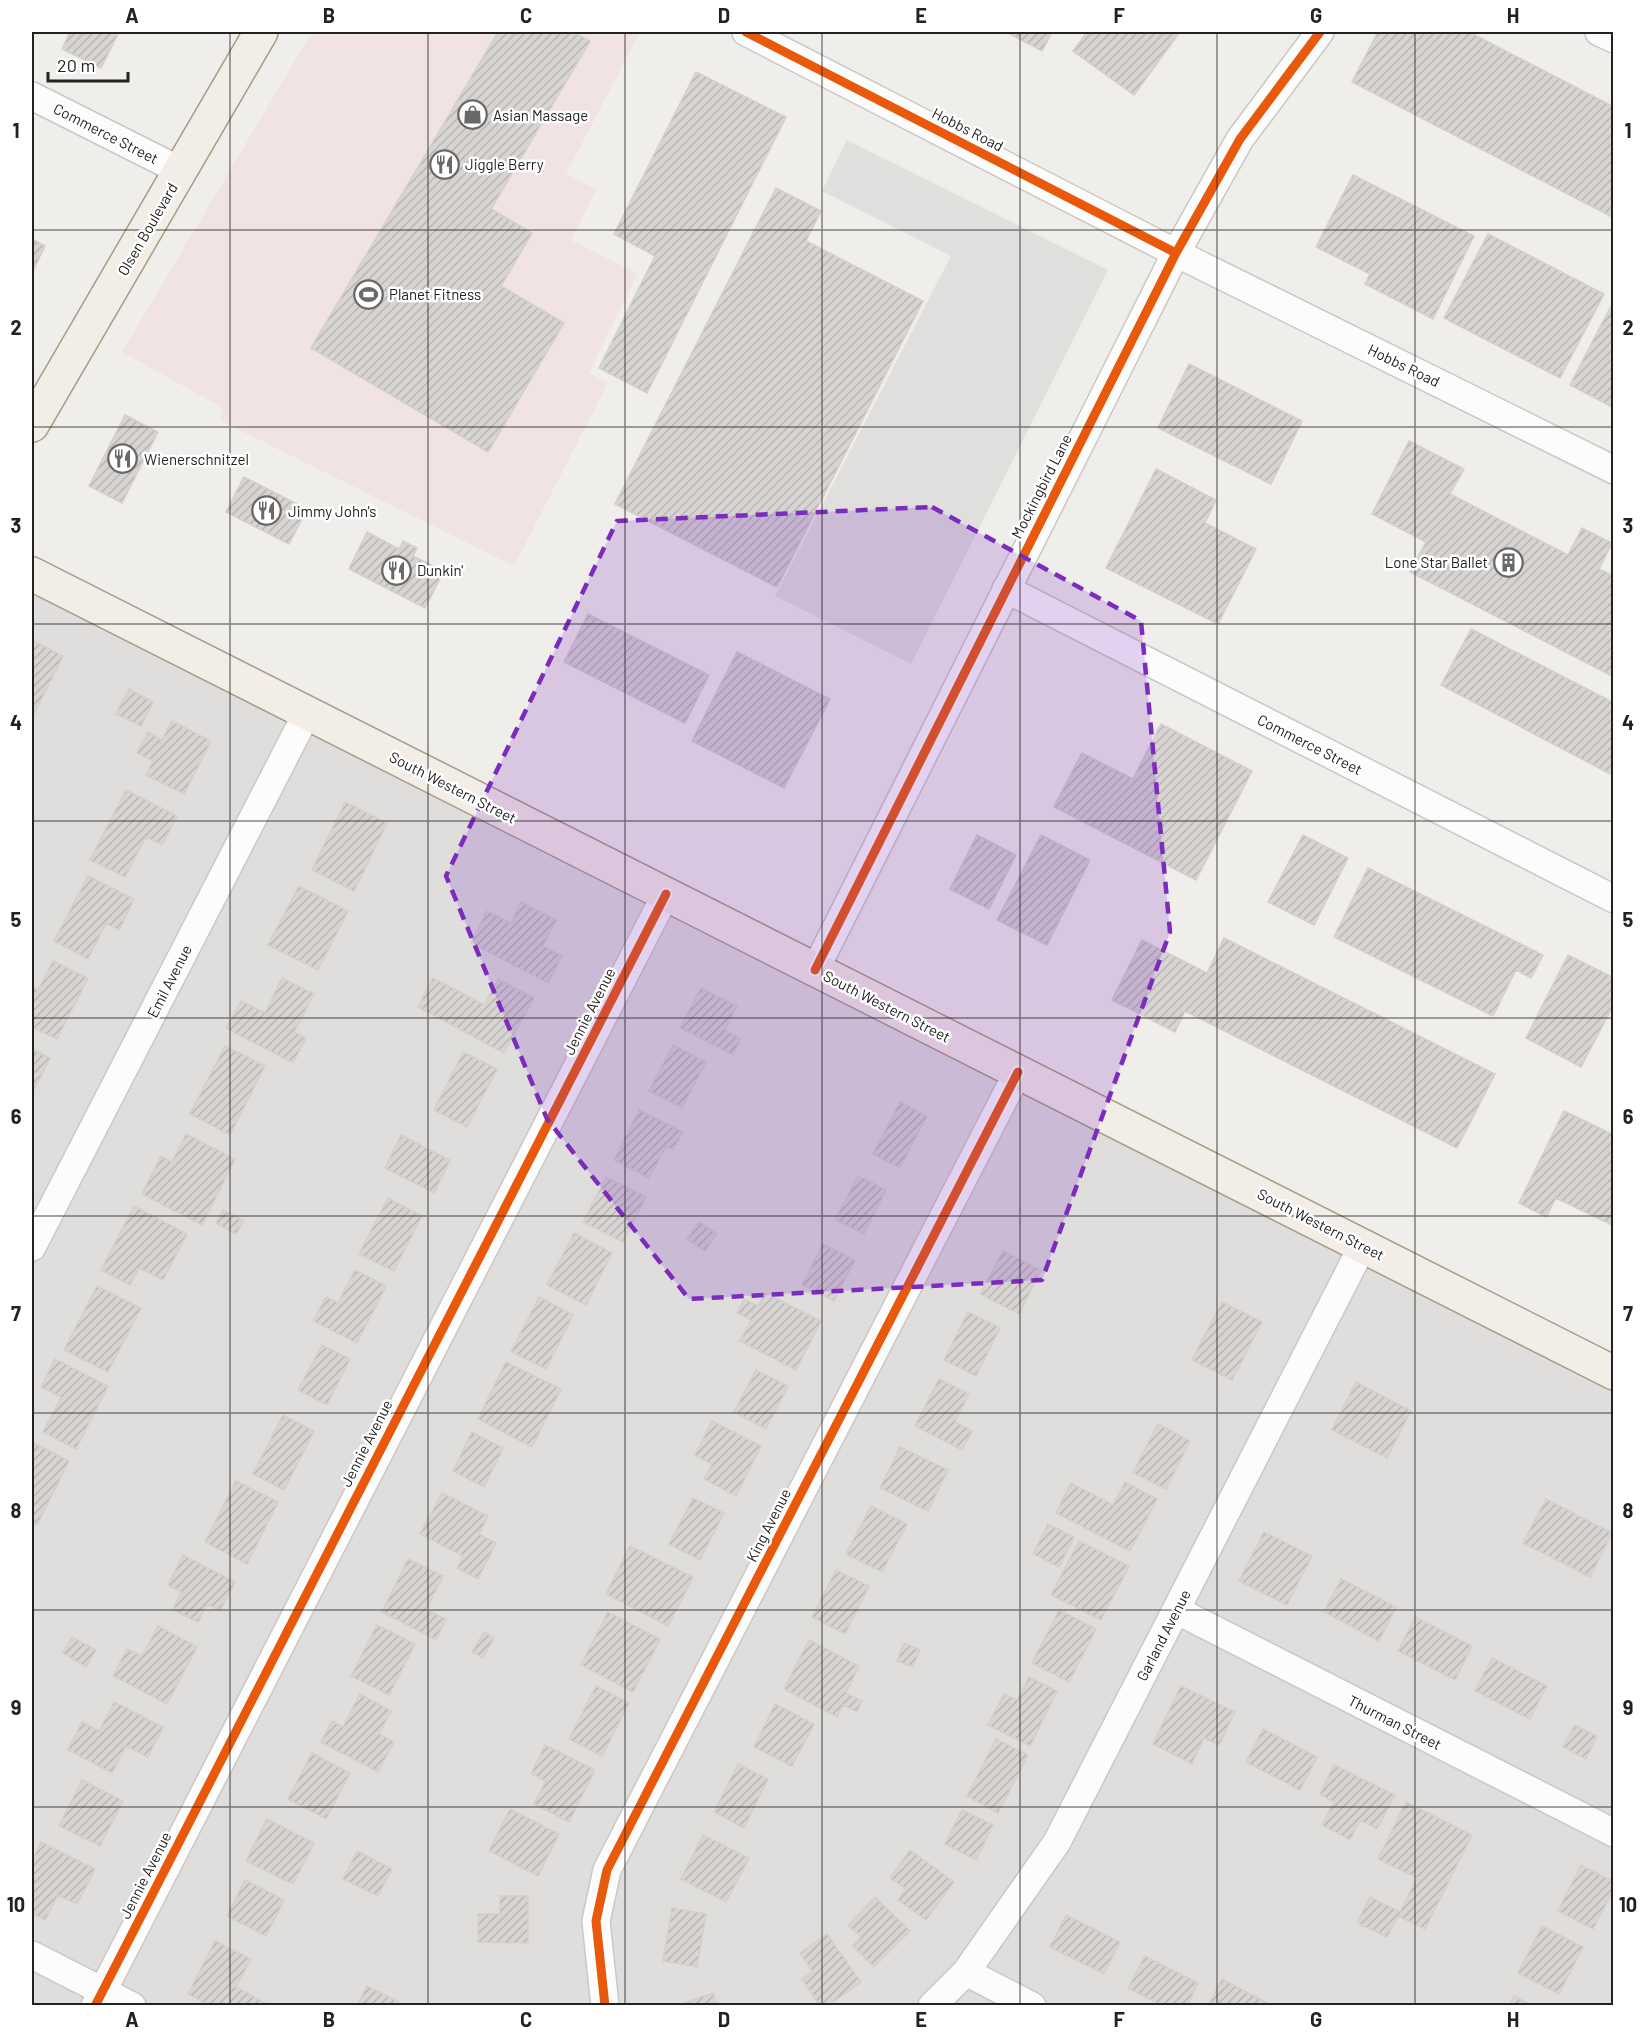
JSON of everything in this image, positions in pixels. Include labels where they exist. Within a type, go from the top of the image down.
[{"type":"main road","name":"Olsen Boulevard","points":[[32,425],[261,32]]},
{"type":"main road","name":"South Western Street","points":[[32,574],[306,715],[1614,1372]]},
{"type":"street","name":"Hobbs Road","points":[[746,32],[1176,253],[1614,470]]},
{"type":"street","name":"Mockingbird Lane","points":[[815,970],[1176,253],[1240,139],[1320,32]]},
{"type":"street","points":[[1599,32],[1614,39]]},
{"type":"street","name":"Commerce Street","points":[[32,96],[181,171]]},
{"type":"street","name":"Commerce Street","points":[[1006,589],[1614,899]]},
{"type":"street","name":"Emil Avenue","points":[[32,1247],[306,715]]},
{"type":"street","name":"Jennie Avenue","points":[[98,1998],[666,894]]},
{"type":"street","name":"King Avenue","points":[[605,2006],[596,1921],[607,1870],[1018,1072]]},
{"type":"street","name":"Garland Avenue","points":[[932,2006],[966,1972],[1057,1842],[1363,1245]]},
{"type":"street","name":"Thurman Street","points":[[1176,1610],[1614,1833]]},
{"type":"street","points":[[32,1955],[98,1998],[132,2006]]},
{"type":"street","points":[[966,1972],[1032,2006]]},
{"type":"highlighted area","points":[[932,507],[1141,621],[1170,932],[1042,1280],[689,1299],[547,1119],[446,876],[617,521]]},
{"type":"shaded area","points":[[312,32],[640,32],[566,174],[596,190],[571,240],[638,274],[589,373],[608,383],[514,566],[221,421],[221,407],[122,352]]},
{"type":"shaded area","points":[[847,140],[1108,270],[911,664],[775,596],[951,256],[822,191]]},
{"type":"shaded area","points":[[32,572],[1613,1374],[1613,2005],[32,2005]]},
{"type":"building","points":[[70,32],[119,32],[101,68],[62,49]]},
{"type":"building","points":[[498,32],[573,32],[590,41],[491,209],[532,233],[501,286],[564,323],[488,452],[311,348]]},
{"type":"building","points":[[1006,32],[1052,32],[1042,51]]},
{"type":"building","points":[[1087,32],[1180,32],[1134,95],[1073,51]]},
{"type":"building","points":[[1378,32],[1469,32],[1614,107],[1614,218],[1352,82]]},
{"type":"building","points":[[696,72],[786,117],[647,393],[599,368],[655,256],[614,234]]},
{"type":"building","points":[[1353,175],[1474,236],[1433,319],[1365,284],[1370,274],[1316,247]]},
{"type":"building","points":[[776,188],[821,211],[806,241],[923,301],[777,587],[615,504]]},
{"type":"building","points":[[1488,234],[1604,294],[1560,378],[1444,318]]},
{"type":"building","points":[[32,239],[45,246],[32,273]]},
{"type":"building","points":[[1614,300],[1614,408],[1570,385]]},
{"type":"building","points":[[1189,364],[1302,421],[1271,484],[1158,428]]},
{"type":"building","name":"Wienerschnitzel","points":[[125,415],[158,432],[122,503],[89,486]]},
{"type":"building","name":"Lone Star Ballet","points":[[1409,441],[1464,469],[1450,494],[1568,555],[1582,528],[1612,543],[1599,569],[1614,576],[1614,669],[1610,675],[1410,572],[1426,542],[1372,514]]},
{"type":"building","points":[[1156,469],[1216,500],[1205,523],[1256,549],[1218,624],[1106,568]]},
{"type":"building","name":"Jimmy John's","points":[[244,477],[307,509],[289,544],[226,512]]},
{"type":"building","name":"Dunkin'","points":[[367,532],[399,549],[403,541],[417,548],[413,556],[444,571],[425,608],[349,569]]},
{"type":"building","points":[[588,614],[709,675],[685,723],[564,662]]},
{"type":"building","points":[[1471,629],[1614,703],[1614,776],[1441,685]]},
{"type":"building","points":[[32,640],[63,656],[32,718]]},
{"type":"building","points":[[737,652],[830,699],[784,788],[692,741]]},
{"type":"building","points":[[129,689],[153,702],[141,726],[116,714]]},
{"type":"building","points":[[172,721],[211,741],[184,794],[146,775],[153,761],[137,753],[148,732],[162,740]]},
{"type":"building","points":[[1161,724],[1252,771],[1196,880],[1054,807],[1082,753],[1133,779]]},
{"type":"building","points":[[126,790],[177,816],[162,845],[146,837],[125,877],[90,860]]},
{"type":"building","points":[[345,802],[387,823],[354,891],[312,870]]},
{"type":"building","points":[[977,835],[1016,855],[989,909],[950,889]]},
{"type":"building","points":[[1041,835],[1090,860],[1047,945],[997,920]]},
{"type":"building","points":[[1303,835],[1348,858],[1314,925],[1268,902]]},
{"type":"building","points":[[1368,868],[1543,955],[1531,978],[1516,970],[1493,1016],[1334,937]]},
{"type":"building","points":[[88,876],[134,899],[119,930],[106,923],[88,959],[54,941]]},
{"type":"building","points":[[299,886],[348,911],[318,970],[268,945]]},
{"type":"building","points":[[521,902],[556,920],[543,946],[562,956],[548,983],[471,943],[487,911],[511,923]]},
{"type":"building","points":[[1224,938],[1495,1074],[1457,1148],[1185,1011],[1175,1032],[1112,1000],[1142,940],[1207,973]]},
{"type":"building","points":[[1568,955],[1614,978],[1614,1004],[1581,1067],[1526,1038]]},
{"type":"building","points":[[53,961],[88,978],[57,1039],[32,1027],[32,986],[38,990]]},
{"type":"building","points":[[282,978],[314,994],[294,1032],[306,1038],[293,1063],[226,1028],[241,1001],[265,1013]]},
{"type":"building","points":[[433,978],[484,1005],[498,979],[534,998],[504,1053],[418,1007]]},
{"type":"building","points":[[701,988],[737,1006],[725,1030],[741,1039],[733,1055],[680,1028]]},
{"type":"building","points":[[673,1045],[706,1062],[682,1108],[649,1091]]},
{"type":"building","points":[[225,1046],[265,1066],[230,1135],[190,1114]]},
{"type":"building","points":[[32,1049],[50,1058],[35,1088],[32,1087]]},
{"type":"building","points":[[463,1052],[497,1069],[467,1127],[434,1110]]},
{"type":"building","points":[[900,1102],[927,1116],[900,1168],[873,1154]]},
{"type":"building","points":[[639,1110],[683,1132],[673,1150],[666,1146],[649,1178],[614,1160]]},
{"type":"building","points":[[1564,1111],[1614,1135],[1614,1226],[1556,1198],[1546,1217],[1519,1203]]},
{"type":"building","points":[[186,1134],[235,1159],[202,1225],[142,1194],[161,1156],[172,1162]]},
{"type":"building","points":[[401,1135],[450,1160],[434,1193],[385,1168]]},
{"type":"building","points":[[858,1176],[886,1190],[864,1234],[835,1220]]},
{"type":"building","points":[[606,1177],[646,1197],[623,1242],[583,1222]]},
{"type":"building","points":[[388,1198],[422,1216],[394,1271],[359,1254]]},
{"type":"building","points":[[134,1206],[187,1234],[163,1280],[139,1268],[130,1285],[101,1270]]},
{"type":"building","points":[[223,1210],[244,1221],[236,1234],[216,1223]]},
{"type":"building","points":[[699,1222],[717,1234],[705,1251],[687,1239]]},
{"type":"building","points":[[574,1233],[612,1253],[586,1305],[547,1285]]},
{"type":"building","points":[[823,1244],[855,1260],[834,1301],[802,1285]]},
{"type":"building","points":[[1003,1251],[1041,1270],[1019,1314],[980,1294]]},
{"type":"building","points":[[355,1270],[386,1286],[357,1343],[313,1321],[326,1297],[338,1303]]},
{"type":"building","points":[[97,1286],[141,1308],[108,1372],[64,1350]]},
{"type":"building","points":[[765,1293],[821,1321],[796,1370],[740,1341],[751,1320],[737,1313],[744,1299],[758,1306]]},
{"type":"building","points":[[539,1297],[573,1315],[546,1369],[511,1352]]},
{"type":"building","points":[[1222,1302],[1262,1322],[1232,1380],[1192,1360]]},
{"type":"building","points":[[968,1312],[1000,1328],[976,1376],[944,1360]]},
{"type":"building","points":[[322,1345],[350,1359],[327,1405],[298,1390]]},
{"type":"building","points":[[55,1359],[108,1386],[76,1449],[43,1432],[61,1397],[41,1387]]},
{"type":"building","points":[[506,1362],[561,1389],[532,1447],[478,1419]]},
{"type":"building","points":[[756,1370],[788,1386],[766,1429],[734,1412]]},
{"type":"building","points":[[939,1379],[969,1394],[955,1422],[972,1431],[962,1450],[915,1426]]},
{"type":"building","points":[[1356,1382],[1411,1411],[1387,1458],[1332,1430]]},
{"type":"building","points":[[283,1415],[314,1431],[284,1490],[253,1474]]},
{"type":"building","points":[[712,1421],[761,1446],[736,1496],[704,1479],[712,1464],[695,1455]]},
{"type":"building","points":[[1158,1424],[1190,1441],[1166,1489],[1133,1473]]},
{"type":"building","points":[[472,1432],[503,1448],[484,1487],[453,1471]]},
{"type":"building","points":[[32,1442],[69,1461],[37,1525],[32,1522]]},
{"type":"building","points":[[900,1447],[948,1470],[928,1511],[880,1488]]},
{"type":"building","points":[[236,1481],[278,1502],[247,1564],[205,1542]]},
{"type":"building","points":[[1125,1482],[1157,1499],[1130,1551],[1056,1513],[1071,1483],[1113,1505]]},
{"type":"building","points":[[442,1493],[488,1516],[479,1534],[496,1543],[478,1579],[457,1568],[463,1556],[420,1534]]},
{"type":"building","points":[[693,1498],[724,1513],[700,1560],[669,1544]]},
{"type":"building","points":[[1546,1499],[1612,1533],[1590,1577],[1523,1543]]},
{"type":"building","points":[[871,1506],[907,1524],[882,1572],[846,1554]]},
{"type":"building","points":[[1048,1524],[1074,1537],[1059,1567],[1033,1554]]},
{"type":"building","points":[[1264,1532],[1312,1556],[1287,1605],[1239,1581]]},
{"type":"building","points":[[1079,1541],[1129,1566],[1101,1620],[1051,1595]]},
{"type":"building","points":[[630,1546],[693,1577],[668,1626],[606,1594]]},
{"type":"building","points":[[183,1555],[235,1582],[220,1611],[207,1604],[198,1622],[173,1610],[181,1592],[168,1585]]},
{"type":"building","points":[[408,1559],[443,1576],[426,1610],[446,1619],[436,1640],[382,1612]]},
{"type":"building","points":[[836,1570],[869,1586],[845,1634],[812,1617]]},
{"type":"building","points":[[1341,1579],[1396,1607],[1379,1641],[1324,1612]]},
{"type":"building","points":[[1059,1610],[1096,1629],[1069,1682],[1032,1663]]},
{"type":"building","points":[[608,1612],[660,1639],[633,1692],[581,1665]]},
{"type":"building","points":[[1415,1617],[1472,1646],[1455,1680],[1398,1651]]},
{"type":"building","points":[[377,1625],[415,1644],[389,1695],[351,1676]]},
{"type":"building","points":[[158,1626],[197,1647],[167,1704],[113,1676],[127,1649],[142,1656]]},
{"type":"building","points":[[484,1632],[494,1638],[483,1658],[472,1652]]},
{"type":"building","points":[[72,1637],[96,1650],[86,1667],[63,1653]]},
{"type":"building","points":[[809,1640],[859,1666],[846,1693],[862,1701],[857,1712],[843,1705],[837,1717],[784,1689]]},
{"type":"building","points":[[904,1643],[920,1650],[913,1667],[897,1661]]},
{"type":"building","points":[[1492,1658],[1547,1686],[1530,1719],[1475,1691]]},
{"type":"building","points":[[1029,1677],[1057,1691],[1030,1746],[988,1725],[1004,1694],[1017,1700]]},
{"type":"building","points":[[596,1686],[629,1703],[602,1756],[569,1739]]},
{"type":"building","points":[[1181,1686],[1235,1712],[1219,1745],[1204,1738],[1192,1764],[1153,1744]]},
{"type":"building","points":[[360,1694],[391,1711],[379,1734],[394,1742],[378,1772],[321,1742],[332,1721],[343,1727]]},
{"type":"building","points":[[114,1702],[163,1727],[148,1757],[126,1746],[112,1773],[68,1750],[82,1722],[99,1731]]},
{"type":"building","points":[[775,1704],[814,1724],[792,1766],[754,1747]]},
{"type":"building","points":[[1575,1725],[1597,1736],[1586,1759],[1563,1747]]},
{"type":"building","points":[[1263,1729],[1317,1757],[1300,1790],[1246,1762]]},
{"type":"building","points":[[996,1739],[1028,1755],[998,1813],[967,1796]]},
{"type":"building","points":[[545,1745],[595,1770],[569,1822],[534,1804],[546,1781],[531,1774]]},
{"type":"building","points":[[312,1753],[350,1773],[326,1819],[288,1799]]},
{"type":"building","points":[[738,1764],[768,1779],[744,1828],[714,1812]]},
{"type":"building","points":[[1334,1765],[1395,1795],[1377,1829],[1360,1820],[1350,1840],[1322,1825],[1334,1802],[1320,1794]]},
{"type":"building","points":[[82,1780],[123,1801],[100,1846],[59,1826]]},
{"type":"building","points":[[1406,1802],[1472,1835],[1425,1929],[1398,1916],[1387,1937],[1357,1923],[1370,1897],[1400,1912],[1417,1878],[1378,1859]]},
{"type":"building","points":[[510,1809],[559,1834],[538,1876],[489,1851]]},
{"type":"building","points":[[962,1810],[993,1825],[976,1860],[945,1844]]},
{"type":"building","points":[[267,1819],[314,1843],[293,1884],[246,1861]]},
{"type":"building","points":[[703,1835],[749,1858],[726,1902],[681,1879]]},
{"type":"building","points":[[41,1842],[95,1869],[77,1904],[58,1895],[45,1920],[32,1913],[32,1861]]},
{"type":"building","points":[[910,1850],[954,1882],[926,1920],[898,1900],[906,1889],[890,1878]]},
{"type":"building","points":[[357,1851],[392,1869],[378,1896],[343,1879]]},
{"type":"building","points":[[1581,1865],[1614,1882],[1614,1889],[1593,1929],[1558,1911]]},
{"type":"building","points":[[245,1880],[284,1900],[266,1936],[227,1916]]},
{"type":"building","points":[[500,1896],[528,1896],[528,1943],[478,1942],[478,1914],[500,1914]]},
{"type":"building","points":[[875,1897],[910,1931],[874,1967],[853,1946],[861,1937],[848,1925]]},
{"type":"building","points":[[672,1908],[706,1914],[697,1967],[663,1961]]},
{"type":"building","points":[[1066,1915],[1120,1942],[1104,1974],[1050,1947]]},
{"type":"building","points":[[1542,1926],[1583,1947],[1559,1994],[1518,1973]]},
{"type":"building","points":[[827,1934],[861,1982],[827,2006],[820,2006],[802,1979],[813,1972],[800,1953]]},
{"type":"building","points":[[215,1941],[251,1959],[236,1987],[271,2006],[210,2006],[188,1994]]},
{"type":"building","points":[[1145,1956],[1198,1983],[1187,2006],[1163,2006],[1128,1988]]},
{"type":"building","points":[[1222,1979],[1273,2006],[1208,2006]]},
{"type":"building","points":[[367,1986],[399,2002],[397,2006],[357,2006]]},
{"type":"building","points":[[713,1993],[717,2006],[676,2006]]},
{"type":"building","points":[[1514,1996],[1533,2006],[1509,2006]]},
{"type":"cycle path","points":[[746,32],[1176,253]]},
{"type":"cycle path","points":[[815,970],[1176,253],[1240,139],[1320,32]]},
{"type":"cycle path","points":[[95,2006],[666,894]]},
{"type":"cycle path","points":[[605,2006],[596,1921],[607,1870],[1018,1072]]},
{"type":"place","name":"Asian Massage","points":[[472,115]]},
{"type":"place","name":"Jiggle Berry","points":[[444,164]]},
{"type":"place","name":"Planet Fitness","points":[[368,294]]},
{"type":"place","name":"Wienerschnitzel","points":[[123,459]]},
{"type":"place","name":"Jimmy John's","points":[[267,511]]},
{"type":"place","name":"Lone Star Ballet","points":[[1509,562]]},
{"type":"place","name":"Dunkin'","points":[[396,570]]}]
